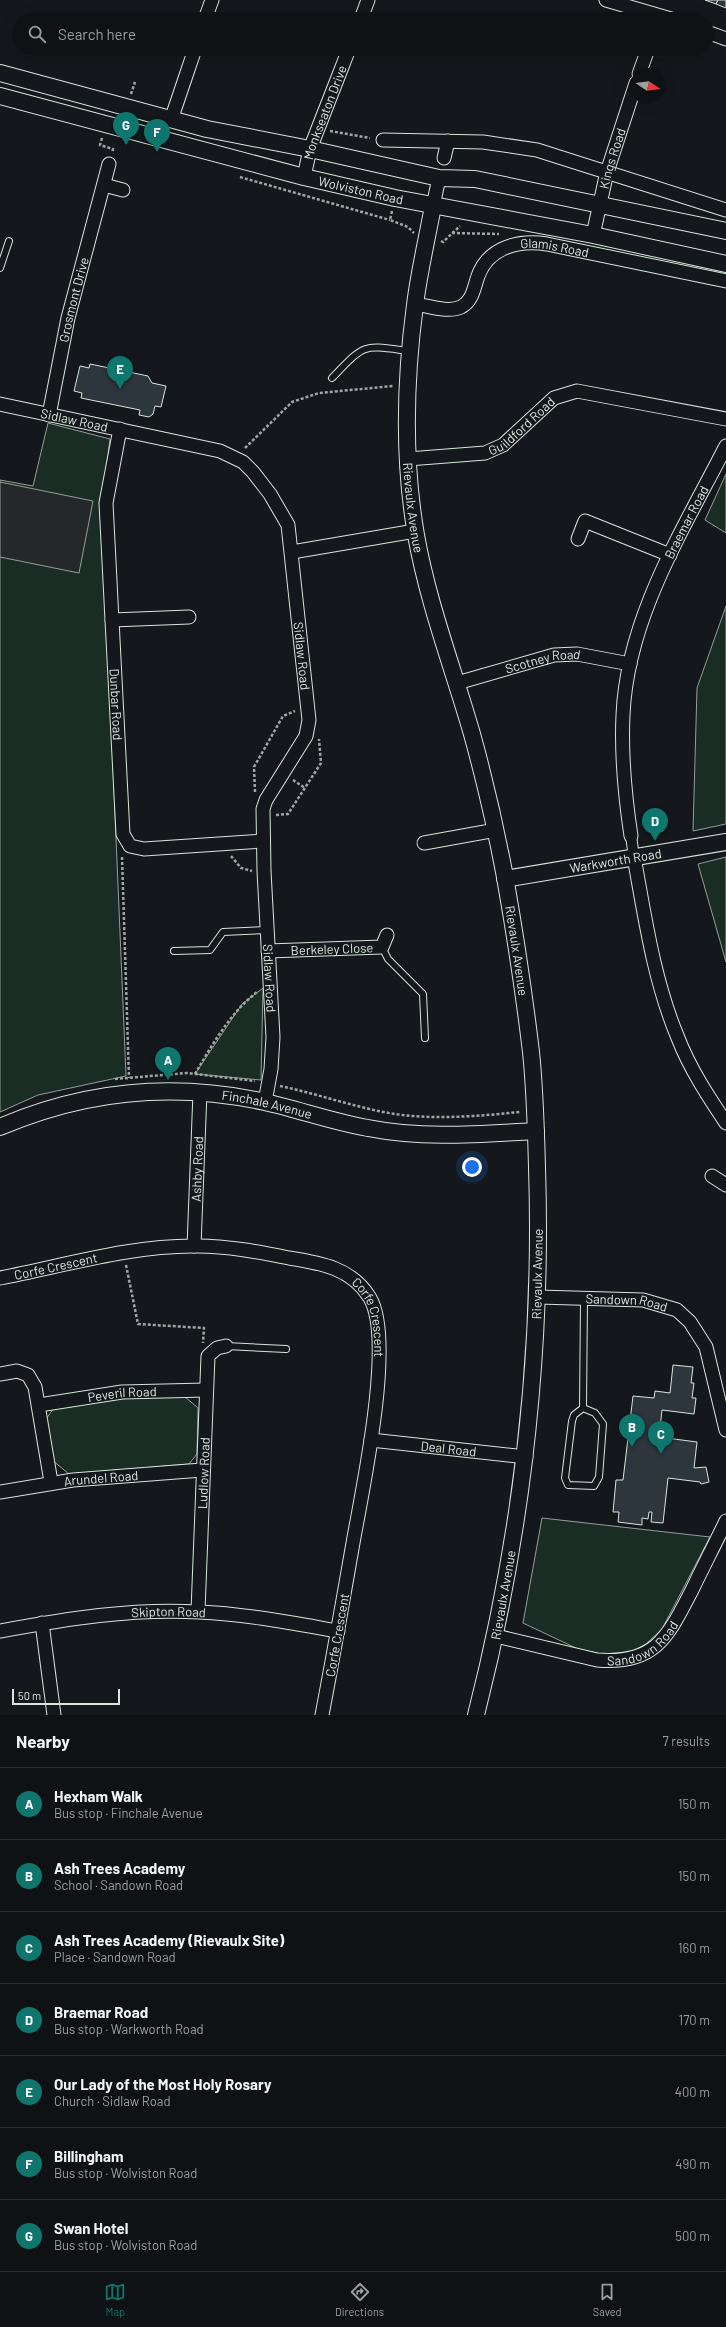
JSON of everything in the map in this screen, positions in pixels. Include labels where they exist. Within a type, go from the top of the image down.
[{"type":"street","points":[[208,12],[212,0]]},
{"type":"street","points":[[364,12],[368,0]]},
{"type":"street","points":[[606,0],[644,12]]},
{"type":"street","points":[[714,34],[726,38]]},
{"type":"street","points":[[164,140],[193,56]]},
{"type":"street","name":"Monkseaton Drive","points":[[304,177],[310,149],[346,56]]},
{"type":"street","points":[[641,68],[645,56]]},
{"type":"street","points":[[4,77],[171,120],[439,178],[475,179],[726,231]]},
{"type":"street","name":"Wolviston Road","points":[[0,96],[304,177],[433,206],[593,236],[726,264]]},
{"type":"street","name":"Kings Road","points":[[593,236],[607,172],[630,101]]},
{"type":"street","points":[[383,140],[483,142],[537,150],[726,210]]},
{"type":"street","points":[[444,158],[448,142]]},
{"type":"street","name":"Grosmont Drive","points":[[49,415],[68,318],[109,164]]},
{"type":"street","name":"Rievaulx Avenue","points":[[439,178],[415,304],[408,384],[408,459],[415,531],[437,623],[457,683],[476,749],[496,830],[505,879],[530,1048],[536,1131],[538,1297],[526,1457],[496,1636],[476,1715]]},
{"type":"street","points":[[104,185],[123,190]]},
{"type":"street","name":"Glamis Road","points":[[415,304],[450,309],[462,306],[472,296],[484,264],[500,250],[514,244],[536,242],[726,282]]},
{"type":"street","name":"Guildford Road","points":[[408,459],[485,453],[503,445],[554,398],[577,391],[726,419]]},
{"type":"street","name":"Sidlaw Road","points":[[0,404],[220,451],[235,458],[253,472],[284,515],[288,525],[292,552],[309,729],[266,800],[263,812],[264,870],[273,1037],[271,1068],[265,1102]]},
{"type":"street","name":"Dunbar Road","points":[[120,429],[106,503],[123,834],[130,846]]},
{"type":"street","name":"Braemar Road","points":[[631,836],[624,784],[623,715],[630,664],[646,609],[670,555],[726,446]]},
{"type":"street","points":[[578,538],[585,521],[670,555]]},
{"type":"street","points":[[292,552],[415,531]]},
{"type":"street","points":[[112,620],[189,617]]},
{"type":"street","name":"Scotney Road","points":[[457,683],[554,655],[577,654],[630,664]]},
{"type":"street","points":[[424,843],[496,830]]},
{"type":"street","points":[[631,836],[648,933],[664,1000],[678,1039],[705,1092],[726,1123]]},
{"type":"street","points":[[130,846],[144,848],[263,841]]},
{"type":"street","name":"Warkworth Road","points":[[505,879],[726,842]]},
{"type":"street","name":"Berkeley Close","points":[[268,951],[382,947],[386,934]]},
{"type":"street","name":"Finchale Avenue","points":[[0,1128],[57,1105],[130,1093],[170,1091],[200,1092],[265,1102],[336,1122],[400,1133],[460,1135],[536,1131]]},
{"type":"street","name":"Ashby Road","points":[[194,1246],[200,1092]]},
{"type":"street","points":[[712,1176],[726,1182]]},
{"type":"street","name":"Corfe Crescent","points":[[0,1278],[142,1250],[194,1246],[247,1250],[326,1264],[342,1271],[364,1290],[375,1309],[379,1330],[378,1378],[371,1440],[322,1715]]},
{"type":"street","name":"Sandown Road","points":[[538,1297],[643,1300],[667,1305],[684,1315],[698,1332],[706,1347],[726,1430]]},
{"type":"street","points":[[208,1356],[217,1348],[226,1346]]},
{"type":"street","name":"Ludlow Road","points":[[198,1611],[202,1470],[208,1356]]},
{"type":"street","points":[[0,1374],[17,1371],[28,1375],[35,1387],[51,1482]]},
{"type":"street","name":"Peveril Road","points":[[39,1405],[122,1392],[206,1390]]},
{"type":"street","name":"Deal Road","points":[[371,1440],[526,1457]]},
{"type":"street","name":"Arundel Road","points":[[0,1492],[51,1482],[202,1470]]},
{"type":"street","name":"Sandown Road","points":[[496,1636],[597,1660],[627,1659],[643,1654],[657,1645],[672,1628],[726,1521]]},
{"type":"street","name":"Skipton Road","points":[[0,1630],[89,1615],[198,1611],[241,1615],[338,1631]]},
{"type":"street","points":[[42,1623],[54,1715]]},
{"type":"lane","points":[[0,268],[8,241]]},
{"type":"lane","points":[[332,378],[363,348],[373,346],[411,351]]},
{"type":"lane","points":[[174,951],[210,950],[223,932],[267,930]]},
{"type":"lane","points":[[382,947],[388,959],[423,994],[425,1038]]},
{"type":"lane","points":[[583,1408],[584,1299]]},
{"type":"lane","points":[[226,1346],[286,1349]]},
{"type":"lane","points":[[583,1408],[595,1413],[603,1424],[599,1477],[594,1486],[589,1488],[568,1485],[565,1478],[572,1421],[574,1415],[583,1408]]},
{"type":"path","points":[[318,127],[343,135],[383,140]]},
{"type":"path","points":[[102,137],[109,139]]},
{"type":"path","points":[[100,145],[113,148]]},
{"type":"path","points":[[238,177],[390,220]]},
{"type":"path","points":[[452,233],[499,234],[500,250]]},
{"type":"path","points":[[235,458],[292,402],[319,393],[408,384]]},
{"type":"path","points":[[308,709],[290,712],[283,716],[254,767],[255,801],[263,812],[288,814],[322,763],[319,738],[309,729]]},
{"type":"path","points":[[229,843],[231,856],[241,868],[248,871],[264,870]]},
{"type":"path","points":[[130,846],[122,855],[130,1093]]},
{"type":"path","points":[[195,1074],[207,1053],[243,1003],[263,988]]},
{"type":"path","points":[[124,1254],[138,1324],[204,1328],[203,1348],[208,1356]]},
{"type":"green space","points":[[48,423],[110,439],[102,503],[126,1076],[38,1095],[0,1112],[0,480],[33,486]]},
{"type":"green space","points":[[726,474],[726,533],[705,520]]},
{"type":"green space","points":[[726,606],[726,824],[693,831],[697,688]]},
{"type":"green space","points":[[726,857],[726,962],[698,864]]},
{"type":"green space","points":[[263,988],[261,1080],[195,1074],[242,1004]]},
{"type":"green space","points":[[184,1396],[198,1408],[197,1454],[189,1464],[69,1474],[52,1460],[46,1419],[54,1408],[116,1399]]},
{"type":"green space","points":[[542,1518],[710,1537],[662,1629],[646,1644],[631,1652],[602,1654],[578,1649],[523,1623]]},
{"type":"shaded area","points":[[0,482],[93,501],[79,573],[0,557]]},
{"type":"building","points":[[705,0],[718,0],[716,4]]},
{"type":"building","points":[[718,0],[726,0],[726,8],[716,4]]},
{"type":"building","points":[[90,364],[148,376],[152,383],[166,386],[161,407],[155,406],[153,414],[149,417],[139,415],[140,410],[81,398],[82,393],[74,391],[80,366],[89,368]]},
{"type":"building","points":[[673,1365],[693,1367],[691,1383],[694,1383],[692,1398],[696,1398],[694,1414],[662,1410],[659,1437],[697,1442],[694,1468],[706,1467],[709,1482],[701,1484],[700,1482],[668,1478],[663,1523],[651,1522],[652,1512],[649,1512],[648,1519],[642,1518],[642,1525],[618,1522],[619,1512],[613,1512],[616,1480],[623,1480],[633,1396],[654,1398],[655,1391],[670,1393]]},
{"type":"place","name":"Swan Hotel","points":[[126,145]]},
{"type":"place","name":"Billingham","points":[[157,152]]},
{"type":"place","name":"Our Lady of the Most Holy Rosary","points":[[120,389]]},
{"type":"place","name":"Braemar Road","points":[[655,841]]},
{"type":"place","name":"Hexham Walk","points":[[168,1080]]},
{"type":"place","name":"Ash Trees Academy","points":[[632,1447]]},
{"type":"place","name":"Ash Trees Academy (Rievaulx Site)","points":[[661,1454]]}]
